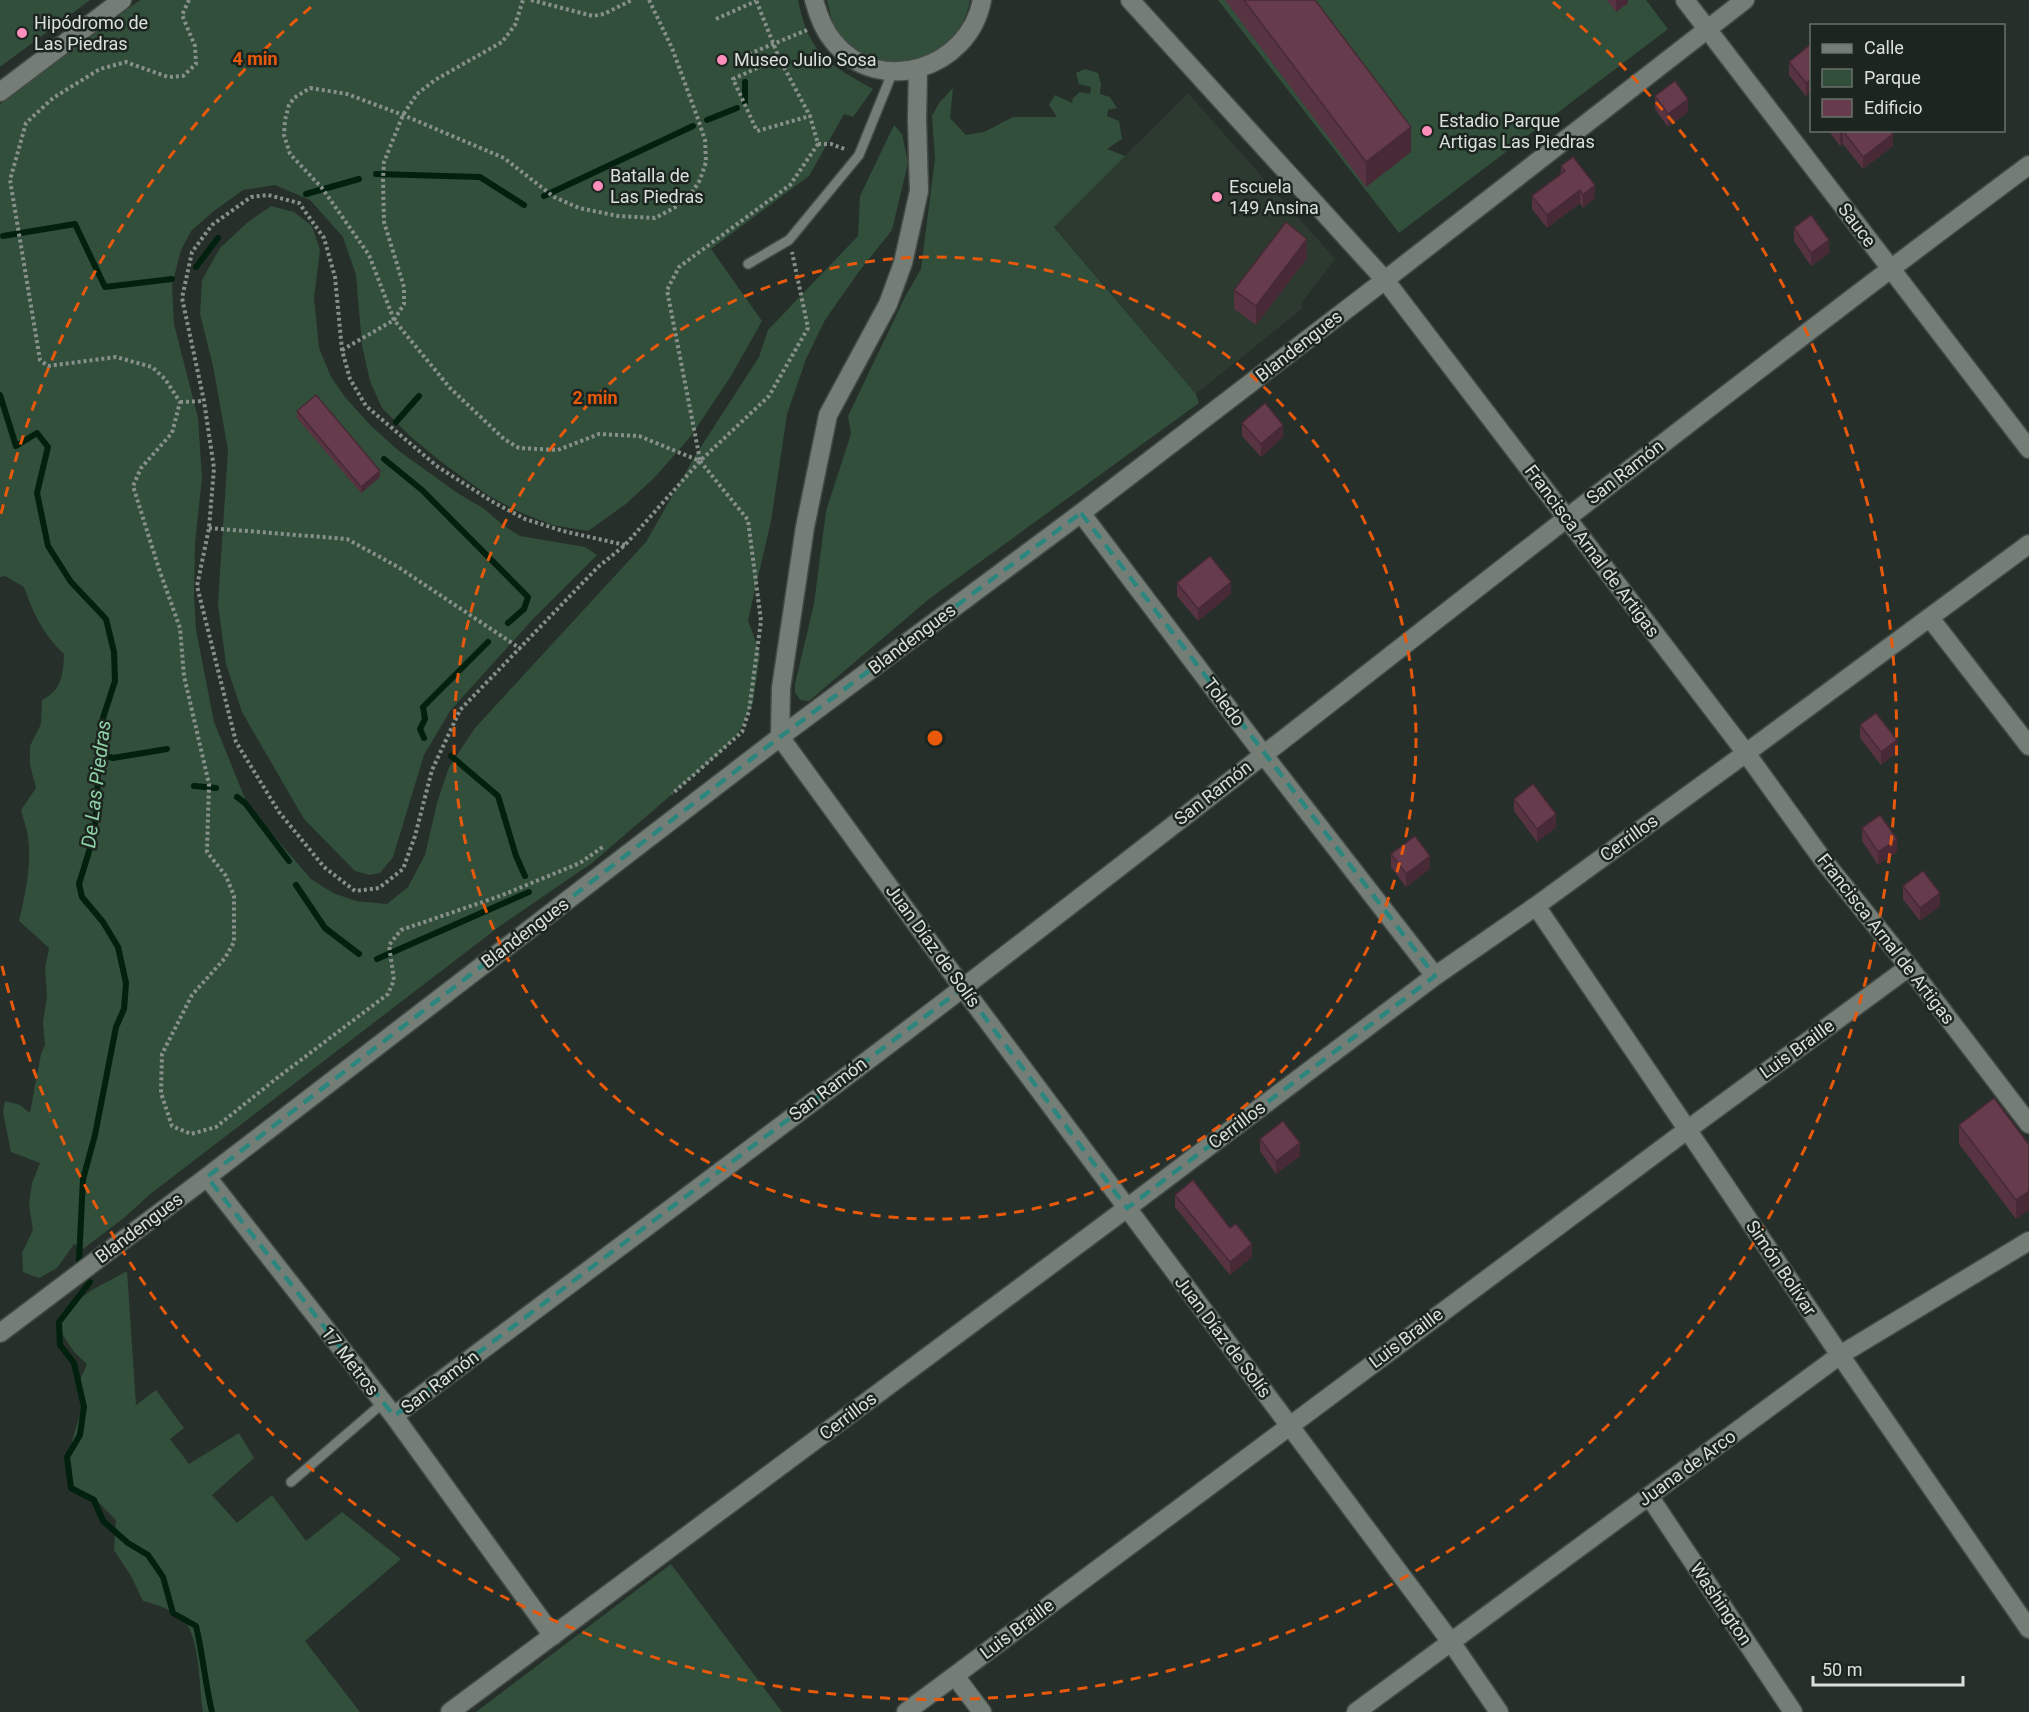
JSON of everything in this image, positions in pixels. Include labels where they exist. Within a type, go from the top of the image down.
[{"type":"street","points":[[0,92],[122,0]]},
{"type":"street","points":[[814,0],[821,24],[834,43],[851,57],[871,67],[893,71],[918,69],[944,58],[965,39],[979,15],[982,0]]},
{"type":"street","name":"Francisca Arnal de Artigas","points":[[1130,0],[1385,280],[1746,753],[1823,860],[1910,967],[2029,1124]]},
{"type":"street","name":"Sauce","points":[[1685,0],[2029,449]]},
{"type":"street","name":"Blandengues","points":[[0,1333],[780,737],[1081,513],[1745,0]]},
{"type":"street","points":[[780,737],[781,688],[805,527],[828,415],[888,304],[903,263],[919,191],[916,119],[918,69]]},
{"type":"street","name":"San Ramón","points":[[388,1410],[963,987],[1566,517],[1890,268],[2029,165]]},
{"type":"street","name":"Toledo","points":[[1081,513],[1435,976]]},
{"type":"street","name":"Cerrillos","points":[[450,1712],[1435,976],[1536,906],[2029,544]]},
{"type":"street","points":[[1930,618],[2029,746]]},
{"type":"street","name":"Juan Díaz de Solís","points":[[780,737],[963,987],[1451,1642],[1499,1712]]},
{"type":"street","name":"Simón Bolívar","points":[[1536,906],[2029,1629]]},
{"type":"street","name":"Luis Braille","points":[[906,1712],[1289,1425],[1910,967]]},
{"type":"street","name":"17 Metros","points":[[207,1177],[388,1410],[553,1636]]},
{"type":"street","name":"Juana de Arco","points":[[1356,1712],[1840,1355],[2027,1246]]},
{"type":"street","name":"Washington","points":[[1649,1496],[1793,1712]]},
{"type":"street","points":[[955,1676],[982,1712]]},
{"type":"lane","points":[[748,264],[789,240],[859,155],[893,71]]},
{"type":"lane","points":[[291,1482],[388,1410]]},
{"type":"path","points":[[189,0],[182,15],[195,46],[196,64],[183,76],[168,77],[126,62],[100,69],[53,98],[26,123],[10,180],[40,360],[48,366],[116,357],[152,367],[165,379],[180,402],[172,433],[141,468],[133,486],[180,628],[184,676],[209,784],[207,852],[226,876],[234,896],[234,942],[225,958],[192,995],[162,1054],[161,1093],[172,1126],[191,1134],[216,1127],[388,994],[394,980],[389,945],[401,930],[500,896],[580,863],[608,843]]},
{"type":"path","points":[[342,350],[394,320],[404,304],[404,287],[384,222],[383,179],[384,162],[403,115],[417,94],[502,42],[515,25],[523,0]]},
{"type":"path","points":[[531,0],[593,16],[604,14],[632,0]]},
{"type":"path","points":[[649,0],[672,48],[698,119],[705,140],[706,162],[700,180],[689,197],[655,218],[618,216],[579,208],[554,197],[504,158],[347,94],[310,88],[294,98],[289,105],[284,135],[290,154],[322,188],[369,255],[394,320],[450,388],[504,439],[519,448],[558,450],[599,434],[639,436],[700,461]]},
{"type":"path","points":[[716,20],[756,0],[779,58],[810,116],[818,144]]},
{"type":"path","points":[[749,54],[821,24]]},
{"type":"path","points":[[779,58],[733,79],[757,131],[810,116]]},
{"type":"path","points":[[818,144],[831,144],[859,155]]},
{"type":"path","points":[[671,795],[742,732],[749,711],[761,621],[748,520],[700,461],[667,290],[680,267],[790,185],[818,144]]},
{"type":"path","points":[[625,545],[563,531],[525,519],[493,502],[438,467],[366,406],[350,379],[342,350],[335,277],[324,238],[299,203],[268,195],[251,197],[212,225],[192,252],[182,298],[204,401],[214,468],[209,528],[197,586],[236,742],[279,812],[324,867],[355,891],[379,888],[403,869],[416,836],[432,770],[460,710],[598,567],[625,545],[700,461],[769,396],[808,328],[789,240]]},
{"type":"path","points":[[180,402],[204,401]]},
{"type":"path","points":[[209,528],[347,540],[398,567],[521,649]]},
{"type":"highlighted area","points":[[1081,513],[1435,976],[1127,1208],[963,988],[394,1416],[207,1177],[780,737]]},
{"type":"shaded area","points":[[1188,93],[1335,259],[1300,305],[1303,308],[1196,394],[1054,226]]},
{"type":"green space","name":"Hipódromo de Las Piedras","points":[[0,0],[90,0],[0,67]]},
{"type":"green space","points":[[140,0],[798,0],[808,33],[822,55],[843,72],[873,89],[853,117],[844,114],[809,176],[711,249],[762,321],[731,376],[691,436],[655,477],[626,504],[588,531],[552,525],[517,511],[486,494],[440,461],[382,408],[370,381],[362,345],[356,275],[343,237],[310,200],[275,185],[243,190],[191,231],[181,250],[172,285],[174,324],[198,418],[202,478],[195,543],[194,597],[196,630],[214,722],[248,806],[311,879],[333,893],[356,901],[387,904],[408,887],[425,855],[437,803],[449,767],[475,728],[646,542],[695,456],[759,357],[768,330],[858,236],[860,196],[894,125],[902,134],[908,163],[892,230],[825,320],[806,359],[787,414],[771,521],[748,620],[760,654],[753,703],[738,734],[720,753],[592,863],[500,926],[149,1195],[124,1218],[83,1249],[74,1244],[57,1268],[39,1278],[23,1272],[22,1253],[33,1230],[29,1205],[32,1183],[40,1163],[11,1152],[3,1112],[5,1101],[20,1105],[30,1113],[41,1054],[45,1045],[43,1022],[47,997],[45,968],[49,948],[19,921],[26,890],[29,858],[27,834],[21,810],[36,788],[30,765],[30,746],[41,724],[42,700],[54,692],[60,681],[64,654],[40,624],[24,587],[5,576],[0,577],[0,104]]},
{"type":"green space","points":[[827,0],[970,0],[957,32],[946,44],[919,59],[903,62],[886,61],[869,56],[849,44],[835,27]]},
{"type":"green space","name":"Estadio Parque Artigas Las Piedras","points":[[1218,0],[1646,0],[1668,29],[1399,233]]},
{"type":"green space","points":[[1085,69],[1098,73],[1101,84],[1100,94],[1110,97],[1117,108],[1108,110],[1107,116],[1119,121],[1122,139],[1107,149],[1125,156],[1054,227],[1196,394],[1199,403],[929,599],[809,701],[800,700],[795,692],[795,684],[814,604],[826,511],[851,434],[848,416],[905,297],[921,269],[935,159],[932,116],[939,103],[953,88],[950,118],[966,135],[984,132],[1013,117],[1057,117],[1049,105],[1055,95],[1072,103],[1073,98],[1080,92],[1090,94],[1091,87],[1079,84],[1076,73]]},
{"type":"green space","points":[[271,206],[294,212],[312,226],[320,250],[314,298],[319,348],[331,377],[345,397],[371,426],[399,451],[520,536],[585,547],[597,555],[534,618],[450,711],[424,755],[393,857],[380,873],[369,875],[355,871],[304,819],[242,712],[226,664],[218,604],[228,450],[213,366],[200,314],[202,280],[220,248],[248,222]]},
{"type":"green space","points":[[127,1271],[136,1405],[156,1390],[184,1428],[170,1439],[189,1464],[239,1433],[254,1458],[212,1495],[237,1523],[272,1495],[306,1541],[342,1512],[401,1559],[305,1641],[360,1712],[203,1712],[194,1640],[185,1621],[172,1611],[143,1601],[131,1576],[114,1550],[116,1520],[91,1495],[73,1489],[66,1462],[82,1407],[77,1387],[87,1364],[74,1352],[59,1329],[71,1305],[92,1290]]},
{"type":"green space","points":[[671,1564],[782,1712],[476,1712]]},
{"type":"building","points":[[1244,0],[1315,0],[1411,127],[1366,162]]},
{"type":"building","points":[[1810,45],[1810,82],[1806,83],[1789,62]]},
{"type":"building","points":[[1675,81],[1688,99],[1668,114],[1655,96]]},
{"type":"building","points":[[1844,132],[1892,132],[1893,134],[1863,157]]},
{"type":"building","points":[[1573,157],[1595,185],[1583,195],[1580,190],[1547,215],[1532,196],[1565,171],[1561,166]]},
{"type":"building","points":[[1811,215],[1829,240],[1811,253],[1794,228]]},
{"type":"building","points":[[1286,222],[1307,239],[1256,306],[1234,290]]},
{"type":"building","points":[[316,395],[380,471],[361,487],[297,411]]},
{"type":"building","points":[[1265,403],[1283,425],[1261,444],[1242,423]]},
{"type":"building","points":[[1210,556],[1231,582],[1198,609],[1177,583]]},
{"type":"building","points":[[1876,713],[1897,740],[1881,752],[1860,725]]},
{"type":"building","points":[[1533,784],[1556,814],[1537,829],[1514,799]]},
{"type":"building","points":[[1880,815],[1897,839],[1878,852],[1862,828]]},
{"type":"building","points":[[1415,836],[1430,856],[1406,874],[1391,854]]},
{"type":"building","points":[[1923,871],[1940,893],[1920,908],[1903,886]]},
{"type":"building","points":[[1994,1098],[2029,1145],[2029,1191],[2016,1200],[1959,1125]]},
{"type":"building","points":[[1283,1121],[1300,1143],[1276,1161],[1260,1139]]},
{"type":"building","points":[[1193,1180],[1230,1228],[1236,1224],[1252,1244],[1230,1262],[1175,1195]]},
{"type":"waterway","points":[[745,82],[745,103]]},
{"type":"waterway","points":[[707,120],[737,108]]},
{"type":"waterway","points":[[544,196],[693,126]]},
{"type":"waterway","points":[[376,174],[480,177],[524,205]]},
{"type":"waterway","points":[[306,194],[359,179]]},
{"type":"waterway","points":[[3,236],[75,224],[105,287],[172,279]]},
{"type":"waterway","points":[[196,267],[218,238]]},
{"type":"waterway","name":"De Las Piedras","points":[[0,395],[16,446],[37,433],[48,447],[37,493],[48,546],[71,582],[106,619],[114,652],[115,681],[103,718],[94,835],[79,884],[82,897],[103,922],[118,947],[126,983],[124,1009],[116,1027],[95,1135],[83,1179],[79,1260]]},
{"type":"waterway","points":[[396,422],[419,396]]},
{"type":"waterway","points":[[384,459],[422,490],[528,597],[524,609],[508,623]]},
{"type":"waterway","points":[[424,738],[420,729],[425,719],[423,707],[488,642]]},
{"type":"waterway","points":[[99,754],[113,758],[167,749]]},
{"type":"waterway","points":[[451,756],[498,796],[516,856],[525,876]]},
{"type":"waterway","points":[[194,786],[216,788]]},
{"type":"waterway","points":[[237,797],[245,803],[289,861]]},
{"type":"waterway","points":[[296,885],[325,928],[359,954]]},
{"type":"waterway","points":[[377,959],[529,892]]},
{"type":"waterway","name":"De Las Piedras","points":[[90,1282],[59,1322],[60,1345],[74,1363],[84,1407],[80,1435],[67,1457],[71,1488],[94,1500],[103,1521],[128,1543],[148,1555],[163,1577],[173,1613],[196,1626],[212,1712]]},
{"type":"place","name":"Hipódromo de Las Piedras","points":[[22,33]]},
{"type":"place","name":"Museo Julio Sosa","points":[[722,60]]},
{"type":"place","name":"Estadio Parque Artigas Las Piedras","points":[[1427,131]]},
{"type":"place","name":"Batalla de Las Piedras","points":[[598,186]]},
{"type":"place","name":"Escuela 149 Ansina","points":[[1217,197]]}]
